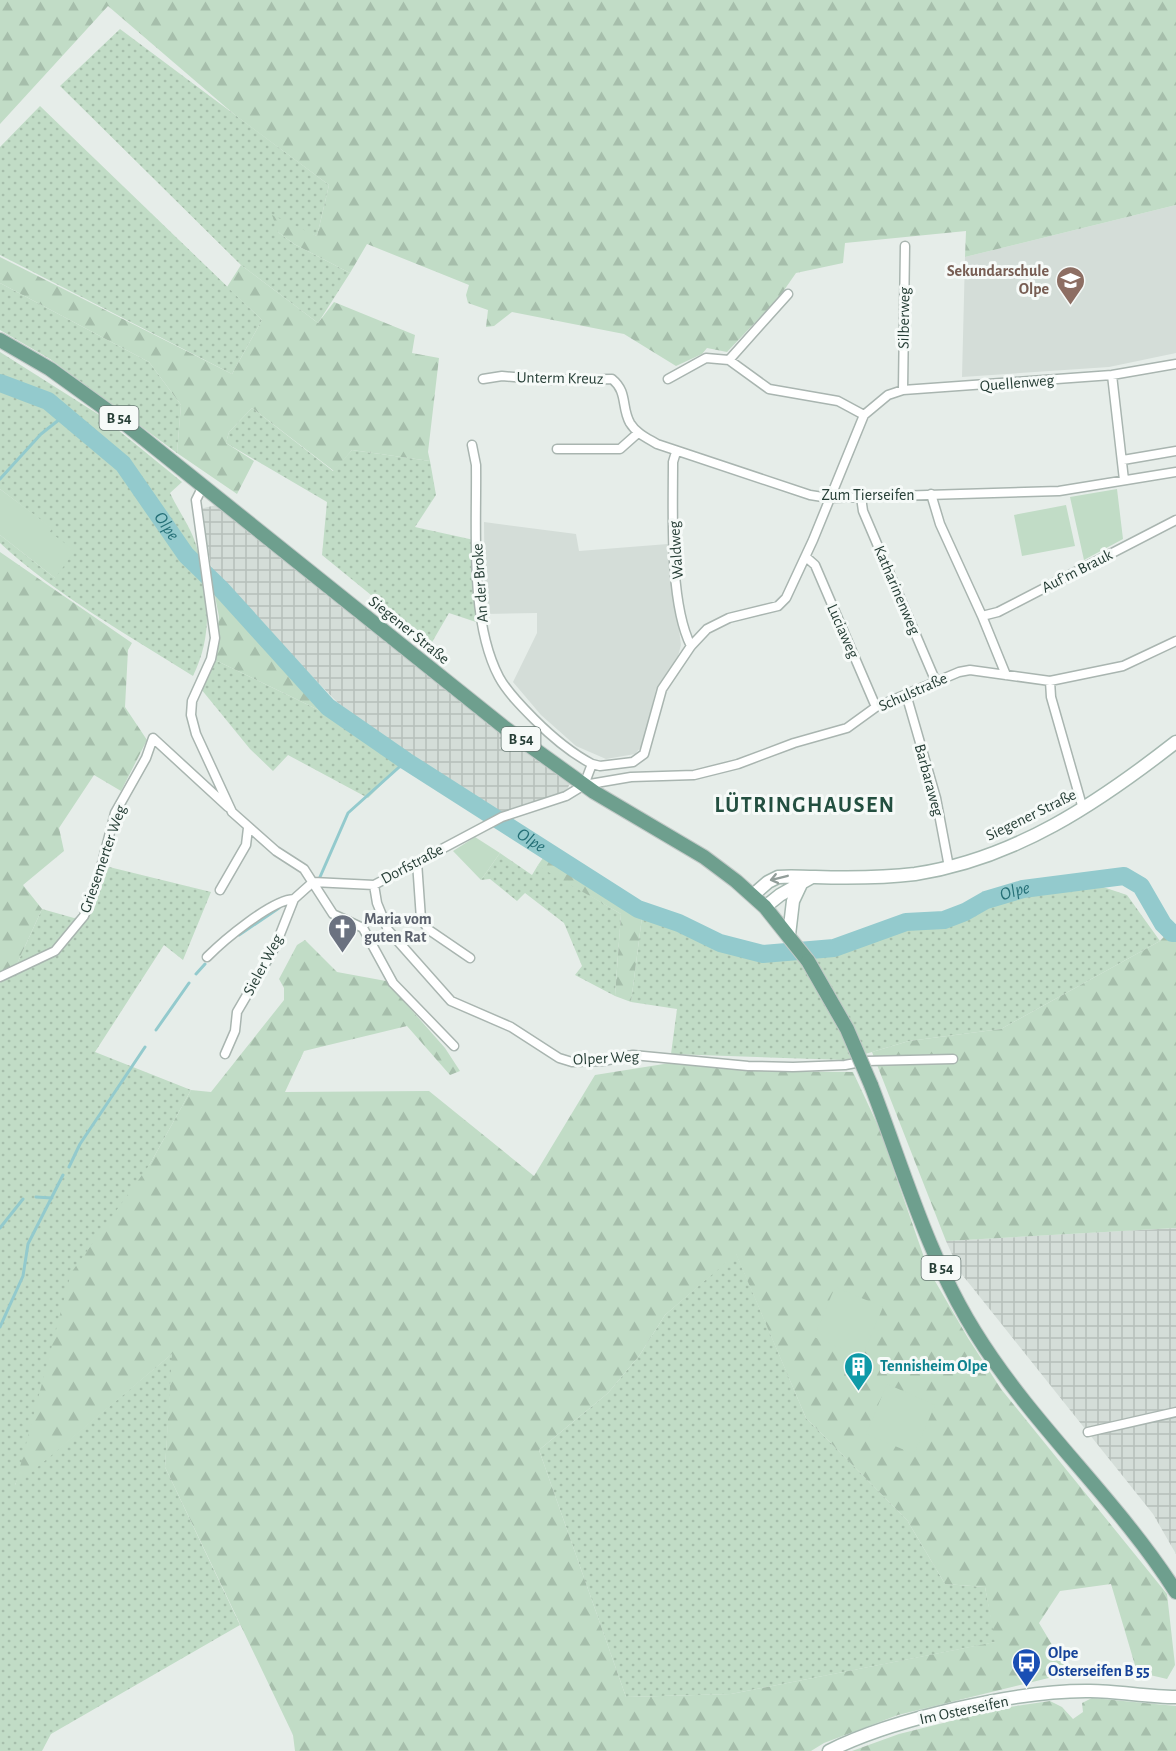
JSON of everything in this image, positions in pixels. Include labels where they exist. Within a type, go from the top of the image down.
[{"type":"main road","name":"Siegener Straße","points":[[0,340],[74,385],[505,728],[584,785],[704,857],[753,896]]},
{"type":"main road","name":"B 54","points":[[753,896],[789,935],[828,993],[871,1085],[942,1272],[975,1333],[1010,1383],[1049,1432],[1133,1531],[1176,1592]]},
{"type":"street","name":"Silberweg","points":[[903,390],[905,246]]},
{"type":"street","points":[[729,360],[788,294]]},
{"type":"street","points":[[584,785],[592,764],[600,766],[633,762],[644,754],[662,688],[691,646],[707,629],[729,618],[778,606],[786,598],[806,558],[864,415],[827,398],[769,389],[729,360],[706,358],[668,379]]},
{"type":"street","name":"Quellenweg","points":[[864,415],[888,395],[903,390],[1112,375],[1176,364]]},
{"type":"street","points":[[1112,375],[1124,480]]},
{"type":"street","name":"Unterm Kreuz","points":[[483,379],[502,376],[549,380],[612,379],[620,386],[630,423],[638,433]]},
{"type":"street","points":[[557,449],[620,449],[638,433]]},
{"type":"street","name":"Zum Tierseifen","points":[[638,433],[676,452],[810,495],[829,498],[1059,491],[1176,472]]},
{"type":"street","name":"An der Broke","points":[[472,445],[476,465],[481,622],[490,654],[500,678],[525,710],[544,729],[592,764]]},
{"type":"street","points":[[1123,460],[1176,451]]},
{"type":"street","name":"Waldweg","points":[[676,452],[673,462],[673,543],[683,631],[691,646]]},
{"type":"street","points":[[203,486],[196,500],[215,626],[214,649],[192,701],[191,715],[195,734],[232,812],[248,828],[304,869],[325,905],[333,914],[363,928],[393,983],[454,1046]]},
{"type":"street","points":[[931,494],[940,524],[1006,675]]},
{"type":"street","name":"Katharinenweg","points":[[861,497],[863,511],[936,682]]},
{"type":"street","name":"Auf'm Brauk","points":[[982,616],[998,612],[1173,521]]},
{"type":"street","name":"Luciaweg","points":[[806,558],[815,566],[876,707]]},
{"type":"street","name":"Schulstraße","points":[[584,785],[614,778],[694,775],[738,764],[794,743],[847,728],[876,707],[970,670],[1050,681],[1124,666],[1176,641]]},
{"type":"street","points":[[1050,681],[1051,697],[1083,809]]},
{"type":"street","name":"Barbaraweg","points":[[906,694],[936,798],[949,867]]},
{"type":"street","name":"Griesemerter Weg","points":[[0,977],[55,951],[84,916],[115,813],[146,758],[153,738],[232,812]]},
{"type":"street","name":"Siegener Straße","points":[[753,896],[768,882],[778,877],[807,880],[884,877],[949,867],[1005,850],[1083,809],[1176,742]]},
{"type":"street","name":"Dorfstraße","points":[[313,882],[374,885],[491,822],[566,796],[584,785]]},
{"type":"street","points":[[220,890],[242,854],[248,828]]},
{"type":"street","points":[[417,862],[421,919],[429,930],[470,958]]},
{"type":"street","points":[[789,935],[794,901],[807,880]]},
{"type":"street","name":"Siegener Straße","points":[[765,908],[780,895],[807,880]]},
{"type":"street","name":"Sieler Weg","points":[[225,1054],[235,1031],[237,1011],[275,947],[294,899],[313,882]]},
{"type":"street","name":"Olper Weg","points":[[374,885],[377,903],[388,930],[451,1001],[511,1027],[560,1058],[572,1062],[603,1061],[633,1055],[748,1066],[794,1067],[953,1059]]},
{"type":"street","points":[[207,957],[241,927],[280,903],[294,899]]},
{"type":"street","points":[[1088,1432],[1176,1412]]},
{"type":"street","name":"Im Osterseifen","points":[[829,1751],[883,1729],[1026,1696],[1090,1691],[1175,1697]]},
{"type":"shaded area","name":"Sekundarschule Olpe","points":[[1176,205],[1176,353],[1109,367],[962,377],[965,257]]},
{"type":"shaded area","points":[[216,505],[570,783],[567,790],[559,796],[497,814],[408,757],[338,703],[213,575],[200,509]]},
{"type":"shaded area","points":[[484,522],[576,534],[579,551],[668,544],[681,645],[678,656],[656,689],[642,746],[635,754],[606,759],[576,746],[541,715],[513,682],[537,633],[537,613],[485,614]]},
{"type":"shaded area","points":[[1176,1228],[1176,1554],[1153,1514],[960,1272],[946,1241]]},
{"type":"green space","points":[[0,0],[1176,0],[1176,205],[965,257],[966,231],[845,243],[843,263],[796,273],[780,296],[727,352],[707,348],[702,354],[676,366],[624,334],[512,312],[494,326],[486,327],[488,310],[468,303],[466,295],[469,285],[367,244],[350,273],[294,244],[278,232],[272,215],[317,236],[329,185],[235,115],[108,6],[0,124]]},
{"type":"green space","points":[[120,29],[329,185],[317,236],[303,231],[278,232],[294,244],[350,273],[318,323],[241,265],[60,86]]},
{"type":"green space","points":[[40,106],[262,320],[232,374],[0,255],[0,147]]},
{"type":"green space","points":[[0,257],[232,374],[262,320],[227,287],[241,265],[318,323],[334,302],[415,335],[412,353],[439,358],[428,452],[430,461],[352,450],[334,471],[252,408],[229,432],[226,443],[254,461],[237,494],[177,453],[181,405],[149,362],[0,283]]},
{"type":"green space","points":[[0,283],[149,362],[181,405],[177,453],[50,359],[0,330]]},
{"type":"green space","points":[[0,352],[101,416],[182,482],[170,493],[196,545],[207,600],[204,646],[193,676],[69,597],[0,543],[0,535],[55,578],[49,532],[51,528],[0,489]]},
{"type":"green space","points":[[252,408],[333,471],[352,450],[430,461],[436,495],[415,527],[474,540],[476,622],[449,613],[431,644],[322,555],[327,502],[226,443],[229,432]]},
{"type":"green space","points":[[0,489],[52,528],[50,532],[75,551],[55,578],[0,535]]},
{"type":"green space","points":[[1117,489],[1123,539],[1084,560],[1070,497]]},
{"type":"green space","points":[[1066,505],[1075,546],[1022,556],[1014,515]]},
{"type":"green space","points":[[0,552],[132,643],[128,650],[125,707],[147,740],[121,791],[94,775],[59,828],[64,851],[23,885],[42,909],[11,977],[0,983]]},
{"type":"green space","points":[[213,586],[326,707],[378,746],[323,712],[215,660],[219,617]]},
{"type":"green space","points":[[215,660],[323,712],[404,762],[368,798],[288,755],[273,771],[250,749],[201,689]]},
{"type":"green space","points":[[475,837],[500,853],[481,880],[453,851]]},
{"type":"green space","points":[[500,853],[532,875],[538,865],[621,914],[615,996],[575,975],[582,966],[564,923],[525,893],[517,901],[490,879],[481,880]]},
{"type":"green space","points":[[545,855],[642,917],[631,1002],[615,996],[621,914],[543,869],[538,865]]},
{"type":"green space","points":[[101,865],[211,892],[183,960],[164,945],[95,1052],[191,1090],[150,1164],[15,1485],[173,1353],[165,1467],[240,1625],[51,1734],[42,1751],[0,1751],[0,983],[11,977],[42,909],[74,918],[84,916]]},
{"type":"green space","points":[[1100,886],[1127,895],[1160,941],[1001,1029],[909,1041],[845,1060],[671,1054],[677,1009],[631,1002],[642,917],[676,925],[717,948],[762,958],[834,952],[903,928],[962,919],[985,905],[1018,895]]},
{"type":"green space","points":[[1176,924],[1176,1228],[946,1241],[872,1052],[909,1041],[1001,1029],[1160,941]]},
{"type":"green space","points":[[305,940],[337,972],[386,981],[445,1048],[460,1071],[450,1075],[407,1026],[304,1051],[285,1092],[429,1091],[534,1176],[595,1075],[670,1063],[760,1071],[853,1072],[880,1130],[928,1269],[968,1338],[1001,1389],[1167,1594],[1175,1665],[1167,1679],[1137,1672],[1111,1584],[1060,1591],[1039,1623],[1069,1673],[898,1715],[824,1743],[811,1751],[295,1751],[293,1735],[165,1467],[172,1354],[15,1486],[71,1273],[150,1164],[191,1090],[211,1092],[284,1000],[284,988],[279,979],[297,945]],"holes":[[[736,1254],[806,1418],[907,1520],[945,1584],[985,1587],[995,1642],[731,1694],[626,1697],[539,1450],[608,1393],[639,1356],[665,1315]]]},
{"type":"green space","points":[[736,1253],[806,1418],[907,1520],[945,1584],[985,1587],[996,1642],[731,1694],[626,1697],[539,1450],[608,1393],[639,1356],[665,1315]]},
{"type":"green space","points":[[835,1287],[883,1307],[862,1357],[814,1337]]},
{"type":"green space","points":[[887,1384],[935,1405],[914,1454],[866,1434]]},
{"type":"green space","points":[[1092,1698],[1176,1706],[1176,1751],[852,1751],[899,1734],[1003,1708],[1050,1701],[1062,1707],[1073,1719],[1083,1712],[1082,1703]]},
{"type":"waterway","name":"Olpe","points":[[0,383],[48,401],[123,464],[186,555],[222,590],[328,707],[406,761],[638,909],[679,923],[720,943],[763,954],[834,948],[906,922],[944,920],[965,912],[986,900],[1023,889],[1124,876],[1141,886],[1163,924],[1172,933],[1176,933]]},
{"type":"waterway","points":[[0,479],[41,434],[65,415]]},
{"type":"waterway","points":[[320,877],[348,813],[406,761]]},
{"type":"waterway","points":[[239,935],[279,908]]},
{"type":"waterway","points":[[196,974],[205,964]]},
{"type":"waterway","points":[[156,1030],[189,983]]},
{"type":"waterway","points":[[69,1167],[80,1144],[145,1047]]},
{"type":"waterway","points":[[0,1327],[23,1276],[28,1244],[63,1175]]},
{"type":"waterway","points":[[36,1197],[52,1198]]},
{"type":"waterway","points":[[0,1228],[23,1199]]},
{"type":"place","name":"Sekundarschule Olpe","points":[[1070,306]]},
{"type":"place","name":"Maria vom guten Rat","points":[[343,954]]},
{"type":"place","name":"Tennisheim Olpe","points":[[859,1392]]},
{"type":"place","name":"Olpe Osterseifen B 55","points":[[1027,1688]]},
{"type":"district","name":"LÜTRINGHAUSEN","points":[[805,805]]}]
